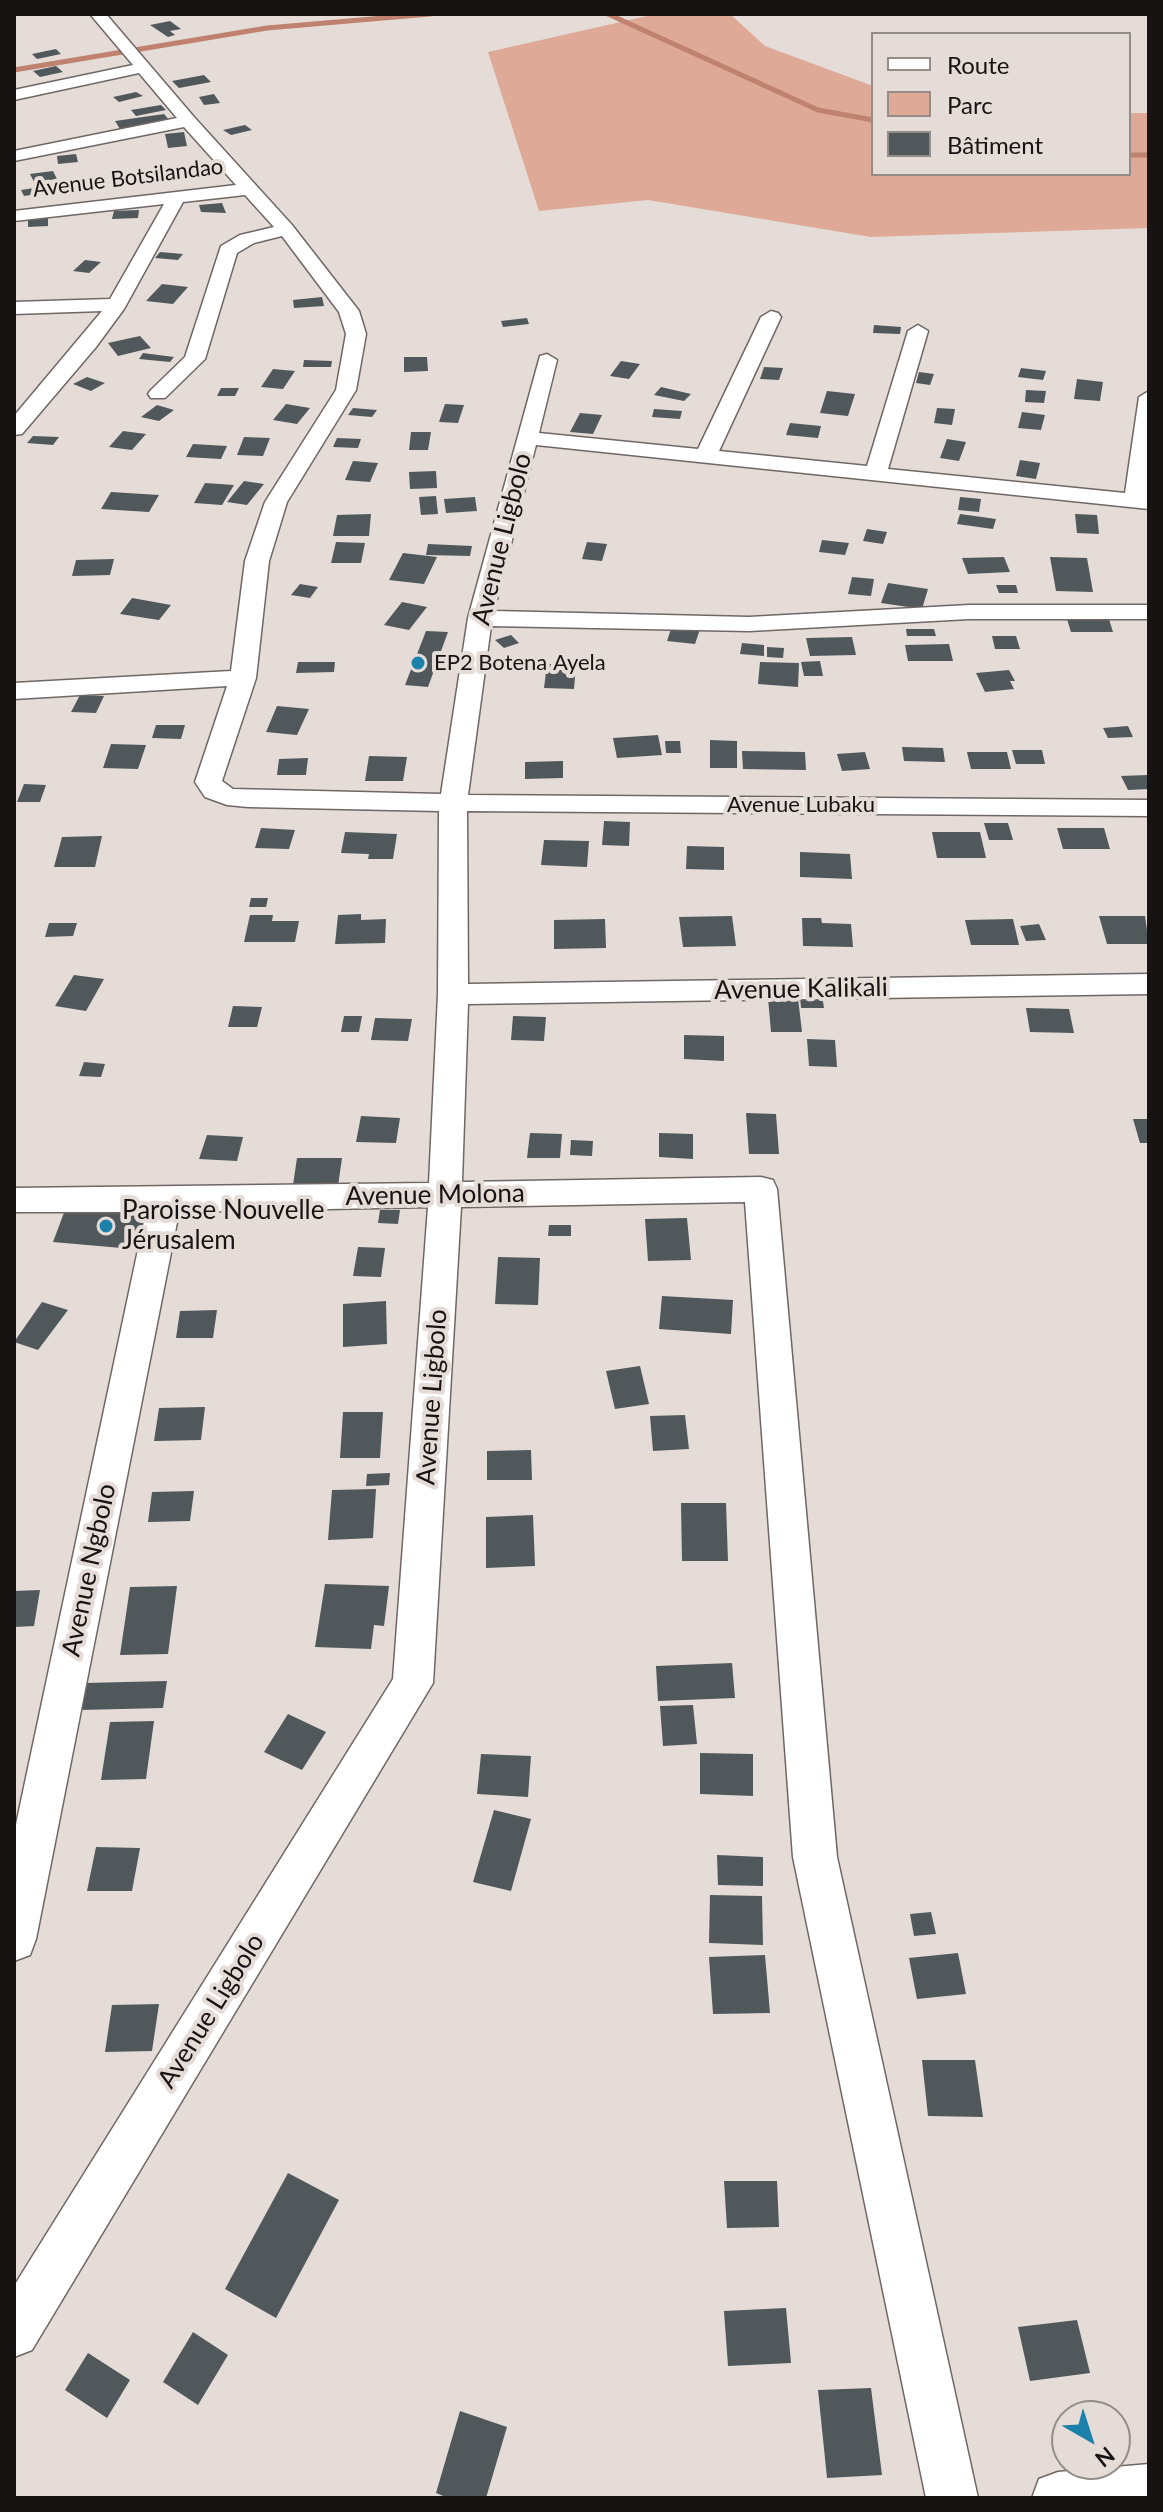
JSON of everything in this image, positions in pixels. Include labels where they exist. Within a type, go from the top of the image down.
[{"type":"street","points":[[14,691],[243,678],[257,561],[276,502],[346,390],[356,334],[349,311],[286,229],[188,121],[98,14]]},
{"type":"street","points":[[14,95],[142,68]]},
{"type":"street","points":[[14,156],[188,121]]},
{"type":"street","name":"Avenue Botsilandao","points":[[14,216],[248,189]]},
{"type":"street","points":[[14,429],[89,343],[117,305],[177,197]]},
{"type":"street","points":[[158,394],[195,359],[228,250],[247,239],[286,229]]},
{"type":"street","points":[[14,308],[117,305]]},
{"type":"street","points":[[706,456],[771,317]]},
{"type":"street","points":[[876,473],[918,331]]},
{"type":"street","name":"Avenue Ligbolo","points":[[14,2332],[413,1683],[445,1195],[453,994],[453,803],[480,618],[547,360]]},
{"type":"street","points":[[527,438],[1142,501],[1149,397]]},
{"type":"street","points":[[480,618],[749,624],[969,612],[1149,612]]},
{"type":"street","name":"Avenue Lubaku","points":[[243,678],[208,782],[215,791],[227,797],[453,803],[1149,808]]},
{"type":"street","name":"Avenue Kalikali","points":[[453,994],[1149,984]]},
{"type":"street","name":"Avenue Molona","points":[[14,1200],[761,1189],[815,1857],[952,2498]]},
{"type":"street","name":"Avenue Ngbolo","points":[[14,1939],[165,1200]]},
{"type":"street","points":[[1058,2498],[1149,2490]]},
{"type":"green space","points":[[656,14],[730,14],[765,46],[871,85],[871,176],[1131,176],[1131,113],[1149,113],[1149,228],[871,237],[648,200],[539,211],[488,52]]},
{"type":"building","points":[[170,21],[181,29],[170,31],[175,35],[168,37],[150,25]]},
{"type":"building","points":[[56,49],[61,54],[37,59],[32,54]]},
{"type":"building","points":[[56,66],[63,72],[40,77],[33,71]]},
{"type":"building","points":[[204,75],[211,82],[179,88],[172,81]]},
{"type":"building","points":[[136,92],[143,96],[119,102],[113,97]]},
{"type":"building","points":[[214,94],[220,103],[204,105],[199,97]]},
{"type":"building","points":[[161,105],[166,110],[136,116],[131,110]]},
{"type":"building","points":[[164,114],[170,121],[120,129],[115,121]]},
{"type":"building","points":[[245,125],[252,130],[231,135],[223,130]]},
{"type":"building","points":[[184,132],[187,146],[168,148],[165,134]]},
{"type":"building","points":[[76,154],[78,162],[58,164],[57,156]]},
{"type":"building","points":[[166,166],[171,176],[139,180],[134,171]]},
{"type":"building","points":[[53,171],[57,179],[34,182],[30,174]]},
{"type":"building","points":[[48,186],[51,192],[24,196],[21,190]]},
{"type":"building","points":[[222,203],[226,213],[201,212],[199,205]]},
{"type":"building","points":[[139,210],[138,218],[112,219],[114,211]]},
{"type":"building","points":[[48,215],[48,226],[28,227],[28,216]]},
{"type":"building","points":[[160,252],[183,254],[178,260],[155,258]]},
{"type":"building","points":[[85,260],[101,262],[89,273],[73,271]]},
{"type":"building","points":[[162,284],[188,287],[173,304],[146,301]]},
{"type":"building","points":[[322,297],[324,306],[294,308],[293,300]]},
{"type":"building","points":[[527,318],[529,324],[503,327],[501,321]]},
{"type":"building","points":[[874,325],[901,327],[900,334],[873,333]]},
{"type":"building","points":[[140,336],[151,348],[118,356],[108,343]]},
{"type":"building","points":[[143,353],[174,357],[170,362],[139,359]]},
{"type":"building","points":[[404,357],[427,357],[428,371],[404,372]]},
{"type":"building","points":[[304,360],[332,361],[331,367],[303,367]]},
{"type":"building","points":[[621,361],[640,364],[629,379],[610,376]]},
{"type":"building","points":[[764,367],[783,368],[779,380],[760,379]]},
{"type":"building","points":[[1021,368],[1046,371],[1043,380],[1018,377]]},
{"type":"building","points":[[273,369],[295,371],[283,389],[261,387]]},
{"type":"building","points":[[919,372],[934,374],[930,385],[916,383]]},
{"type":"building","points":[[87,377],[105,383],[91,391],[73,384]]},
{"type":"building","points":[[1077,379],[1103,382],[1100,401],[1074,399]]},
{"type":"building","points":[[661,387],[691,394],[684,401],[654,395]]},
{"type":"building","points":[[221,388],[239,388],[235,396],[217,396]]},
{"type":"building","points":[[1026,390],[1046,391],[1044,403],[1025,402]]},
{"type":"building","points":[[827,391],[855,394],[848,416],[820,413]]},
{"type":"building","points":[[286,404],[310,408],[297,424],[273,420]]},
{"type":"building","points":[[445,404],[464,405],[458,423],[439,422]]},
{"type":"building","points":[[157,405],[174,410],[159,421],[141,417]]},
{"type":"building","points":[[353,408],[377,410],[372,417],[348,415]]},
{"type":"building","points":[[937,408],[955,409],[952,425],[934,423]]},
{"type":"building","points":[[654,409],[682,411],[680,419],[652,417]]},
{"type":"building","points":[[1022,412],[1045,415],[1041,430],[1018,428]]},
{"type":"building","points":[[580,413],[602,415],[593,434],[570,432]]},
{"type":"building","points":[[790,423],[821,426],[818,438],[786,435]]},
{"type":"building","points":[[123,431],[146,434],[132,450],[109,447]]},
{"type":"building","points":[[411,432],[431,432],[428,450],[409,450]]},
{"type":"building","points":[[33,436],[59,437],[53,445],[27,443]]},
{"type":"building","points":[[244,437],[270,438],[263,456],[237,455]]},
{"type":"building","points":[[337,438],[361,439],[358,448],[333,447]]},
{"type":"building","points":[[947,439],[966,442],[959,461],[940,458]]},
{"type":"building","points":[[193,444],[227,446],[221,459],[186,457]]},
{"type":"building","points":[[1020,460],[1040,463],[1036,479],[1016,476]]},
{"type":"building","points":[[353,461],[378,463],[370,482],[345,480]]},
{"type":"building","points":[[436,471],[437,488],[410,489],[409,472]]},
{"type":"building","points":[[244,481],[264,484],[247,505],[227,502]]},
{"type":"building","points":[[205,483],[234,485],[222,505],[194,503]]},
{"type":"building","points":[[111,492],[159,495],[149,512],[101,509]]},
{"type":"building","points":[[436,496],[438,514],[421,515],[419,497]]},
{"type":"building","points":[[475,497],[477,511],[446,513],[444,499]]},
{"type":"building","points":[[960,497],[981,499],[979,512],[958,510]]},
{"type":"building","points":[[371,514],[369,536],[333,536],[337,515]]},
{"type":"building","points":[[960,514],[996,519],[993,529],[957,524]]},
{"type":"building","points":[[1075,514],[1097,515],[1099,534],[1077,533]]},
{"type":"building","points":[[867,529],[887,532],[883,544],[863,541]]},
{"type":"building","points":[[822,540],[849,543],[845,555],[819,552]]},
{"type":"building","points":[[336,542],[365,543],[361,563],[331,563]]},
{"type":"building","points":[[587,542],[607,544],[602,561],[582,559]]},
{"type":"building","points":[[428,544],[472,546],[470,556],[426,555]]},
{"type":"building","points":[[403,553],[437,557],[424,584],[389,580]]},
{"type":"building","points":[[1004,557],[1010,572],[968,574],[962,558]]},
{"type":"building","points":[[1050,557],[1087,558],[1093,592],[1056,591]]},
{"type":"building","points":[[114,559],[110,575],[72,576],[76,560]]},
{"type":"building","points":[[852,577],[874,579],[871,596],[848,594]]},
{"type":"building","points":[[888,583],[928,589],[922,609],[881,603]]},
{"type":"building","points":[[300,584],[318,587],[310,598],[291,595]]},
{"type":"building","points":[[996,585],[1016,585],[1018,593],[999,593]]},
{"type":"building","points":[[132,598],[171,605],[159,620],[120,614]]},
{"type":"building","points":[[402,602],[427,607],[409,630],[384,625]]},
{"type":"building","points":[[1066,616],[1108,616],[1113,632],[1071,632]]},
{"type":"building","points":[[672,626],[700,629],[695,644],[667,641]]},
{"type":"building","points":[[906,629],[934,629],[936,636],[907,636]]},
{"type":"building","points":[[426,631],[448,632],[428,687],[405,685]]},
{"type":"building","points":[[511,635],[519,643],[504,648],[495,640]]},
{"type":"building","points":[[992,636],[1016,636],[1020,649],[995,649]]},
{"type":"building","points":[[852,637],[856,655],[810,656],[806,638]]},
{"type":"building","points":[[742,643],[764,645],[764,656],[740,654]]},
{"type":"building","points":[[949,644],[953,661],[908,661],[905,645]]},
{"type":"building","points":[[767,647],[784,648],[783,658],[767,657]]},
{"type":"building","points":[[820,661],[823,676],[804,676],[801,662]]},
{"type":"building","points":[[298,662],[335,662],[334,672],[296,673]]},
{"type":"building","points":[[760,662],[799,663],[798,687],[758,684]]},
{"type":"building","points":[[547,664],[576,665],[574,689],[544,688]]},
{"type":"building","points":[[1009,670],[1015,681],[1010,681],[1014,689],[985,692],[976,673]]},
{"type":"building","points":[[80,695],[104,696],[96,713],[71,712]]},
{"type":"building","points":[[277,706],[309,709],[297,735],[266,732]]},
{"type":"building","points":[[156,725],[185,725],[181,739],[152,738]]},
{"type":"building","points":[[1128,726],[1133,737],[1108,738],[1103,728]]},
{"type":"building","points":[[658,735],[662,755],[617,758],[613,738]]},
{"type":"building","points":[[710,740],[737,741],[737,768],[710,768]]},
{"type":"building","points":[[665,741],[680,741],[681,753],[666,753]]},
{"type":"building","points":[[111,744],[146,745],[138,769],[103,768]]},
{"type":"building","points":[[902,747],[943,748],[945,762],[904,761]]},
{"type":"building","points":[[1012,750],[1042,750],[1045,764],[1016,764]]},
{"type":"building","points":[[742,751],[805,752],[806,770],[743,769]]},
{"type":"building","points":[[865,752],[870,769],[842,771],[837,754]]},
{"type":"building","points":[[967,752],[1007,752],[1011,769],[971,769]]},
{"type":"building","points":[[369,756],[407,757],[403,781],[365,781]]},
{"type":"building","points":[[308,758],[306,775],[277,775],[279,759]]},
{"type":"building","points":[[563,761],[563,778],[525,779],[525,762]]},
{"type":"building","points":[[1147,775],[1149,789],[1128,790],[1121,776]]},
{"type":"building","points":[[24,784],[46,785],[40,802],[17,802]]},
{"type":"building","points":[[604,821],[630,822],[629,846],[602,845]]},
{"type":"building","points":[[984,823],[1008,823],[1013,840],[989,840]]},
{"type":"building","points":[[261,828],[295,830],[289,849],[255,848]]},
{"type":"building","points":[[1057,828],[1104,828],[1110,849],[1063,849]]},
{"type":"building","points":[[345,832],[397,834],[393,859],[368,859],[369,854],[341,853]]},
{"type":"building","points":[[932,832],[980,832],[986,858],[937,858]]},
{"type":"building","points":[[102,836],[95,867],[54,867],[62,837]]},
{"type":"building","points":[[544,840],[589,841],[587,867],[541,865]]},
{"type":"building","points":[[687,846],[724,847],[724,870],[686,869]]},
{"type":"building","points":[[800,852],[850,854],[852,879],[800,877]]},
{"type":"building","points":[[251,898],[268,898],[266,907],[249,907]]},
{"type":"building","points":[[361,914],[361,920],[386,919],[385,943],[335,944],[338,915]]},
{"type":"building","points":[[250,915],[273,915],[272,921],[299,921],[295,942],[244,942]]},
{"type":"building","points":[[732,916],[736,946],[683,947],[679,917]]},
{"type":"building","points":[[1099,916],[1145,916],[1149,944],[1107,944]]},
{"type":"building","points":[[802,918],[821,918],[822,923],[851,924],[853,947],[803,946]]},
{"type":"building","points":[[605,919],[606,948],[554,949],[554,920]]},
{"type":"building","points":[[1013,919],[1019,945],[971,945],[965,920]]},
{"type":"building","points":[[49,923],[77,923],[73,936],[45,937]]},
{"type":"building","points":[[1039,924],[1046,940],[1026,941],[1020,926]]},
{"type":"building","points":[[74,975],[104,979],[86,1011],[55,1006]]},
{"type":"building","points":[[822,995],[824,1008],[801,1008],[800,996]]},
{"type":"building","points":[[768,998],[798,998],[802,1032],[771,1032]]},
{"type":"building","points":[[233,1006],[262,1007],[257,1027],[228,1027]]},
{"type":"building","points":[[1026,1008],[1069,1009],[1074,1033],[1030,1032]]},
{"type":"building","points":[[344,1016],[362,1016],[359,1032],[341,1032]]},
{"type":"building","points":[[513,1016],[546,1017],[544,1041],[511,1040]]},
{"type":"building","points":[[375,1018],[412,1019],[408,1041],[371,1040]]},
{"type":"building","points":[[684,1035],[724,1036],[724,1061],[684,1059]]},
{"type":"building","points":[[807,1039],[835,1040],[837,1067],[809,1066]]},
{"type":"building","points":[[84,1062],[105,1064],[101,1077],[79,1076]]},
{"type":"building","points":[[746,1113],[776,1114],[779,1154],[749,1154]]},
{"type":"building","points":[[361,1116],[400,1118],[396,1143],[356,1142]]},
{"type":"building","points":[[1133,1119],[1149,1119],[1149,1143],[1140,1143]]},
{"type":"building","points":[[530,1133],[562,1134],[560,1158],[527,1158]]},
{"type":"building","points":[[659,1133],[693,1134],[693,1159],[659,1157]]},
{"type":"building","points":[[207,1135],[243,1137],[237,1161],[199,1159]]},
{"type":"building","points":[[571,1140],[593,1141],[592,1156],[570,1155]]},
{"type":"building","points":[[297,1158],[342,1158],[338,1186],[293,1185]]},
{"type":"building","name":"Paroisse Nouvelle Jérusalem","points":[[68,1202],[158,1210],[144,1250],[53,1242]]},
{"type":"building","points":[[380,1210],[400,1210],[398,1224],[378,1223]]},
{"type":"building","points":[[687,1218],[691,1260],[648,1261],[645,1219]]},
{"type":"building","points":[[549,1225],[571,1225],[571,1236],[548,1236]]},
{"type":"building","points":[[358,1247],[385,1248],[381,1277],[353,1276]]},
{"type":"building","points":[[498,1257],[540,1258],[538,1305],[495,1304]]},
{"type":"building","points":[[662,1296],[733,1300],[731,1334],[659,1329]]},
{"type":"building","points":[[386,1301],[387,1344],[343,1347],[343,1304]]},
{"type":"building","points":[[42,1302],[68,1310],[38,1350],[14,1342]]},
{"type":"building","points":[[217,1310],[213,1338],[176,1338],[180,1311]]},
{"type":"building","points":[[640,1366],[649,1404],[615,1409],[606,1371]]},
{"type":"building","points":[[205,1407],[201,1440],[154,1441],[159,1408]]},
{"type":"building","points":[[343,1412],[383,1412],[380,1458],[340,1458]]},
{"type":"building","points":[[685,1415],[689,1449],[653,1451],[650,1416]]},
{"type":"building","points":[[531,1450],[532,1480],[487,1480],[487,1451]]},
{"type":"building","points":[[390,1473],[389,1485],[366,1486],[367,1474]]},
{"type":"building","points":[[376,1489],[373,1538],[328,1540],[332,1490]]},
{"type":"building","points":[[194,1491],[190,1521],[148,1522],[152,1492]]},
{"type":"building","points":[[681,1503],[726,1503],[728,1561],[682,1561]]},
{"type":"building","points":[[533,1515],[535,1566],[486,1568],[486,1517]]},
{"type":"building","points":[[325,1584],[389,1586],[384,1626],[374,1625],[371,1649],[315,1647]]},
{"type":"building","points":[[177,1586],[168,1654],[120,1655],[130,1587]]},
{"type":"building","points":[[40,1590],[34,1626],[14,1627],[14,1591]]},
{"type":"building","points":[[732,1663],[735,1698],[658,1701],[656,1666]]},
{"type":"building","points":[[167,1681],[163,1708],[80,1710],[85,1683]]},
{"type":"building","points":[[693,1705],[697,1744],[663,1746],[660,1706]]},
{"type":"building","points":[[288,1714],[326,1732],[302,1770],[264,1752]]},
{"type":"building","points":[[154,1721],[146,1779],[101,1780],[110,1722]]},
{"type":"building","points":[[700,1753],[753,1754],[753,1796],[700,1794]]},
{"type":"building","points":[[481,1754],[531,1756],[528,1797],[477,1794]]},
{"type":"building","points":[[494,1810],[531,1819],[511,1891],[473,1882]]},
{"type":"building","points":[[96,1847],[140,1848],[132,1891],[87,1891]]},
{"type":"building","points":[[717,1855],[763,1857],[763,1886],[718,1885]]},
{"type":"building","points":[[710,1895],[762,1896],[763,1945],[709,1943]]},
{"type":"building","points":[[931,1912],[936,1934],[914,1936],[910,1914]]},
{"type":"building","points":[[958,1953],[966,1994],[917,1999],[909,1958]]},
{"type":"building","points":[[765,1955],[770,2013],[713,2014],[709,1957]]},
{"type":"building","points":[[159,2004],[152,2051],[105,2052],[112,2005]]},
{"type":"building","points":[[922,2060],[975,2060],[983,2117],[928,2116]]},
{"type":"building","points":[[288,2173],[339,2200],[276,2318],[225,2289]]},
{"type":"building","points":[[724,2181],[777,2181],[779,2227],[727,2228]]},
{"type":"building","points":[[786,2308],[791,2363],[728,2366],[724,2311]]},
{"type":"building","points":[[1077,2320],[1090,2373],[1030,2381],[1018,2327]]},
{"type":"building","points":[[193,2332],[228,2355],[198,2405],[163,2382]]},
{"type":"building","points":[[88,2353],[130,2380],[107,2418],[65,2390]]},
{"type":"building","points":[[871,2388],[882,2475],[827,2478],[818,2390]]},
{"type":"building","points":[[460,2411],[507,2427],[486,2498],[448,2498],[436,2493]]},
{"type":"waterway","points":[[14,70],[267,28],[430,14]]},
{"type":"waterway","points":[[608,14],[818,110],[871,120]]},
{"type":"waterway","points":[[1131,155],[1149,155]]},
{"type":"place","name":"EP2 Botena Ayela","points":[[418,663]]},
{"type":"place","name":"Paroisse Nouvelle Jérusalem","points":[[106,1226]]}]
